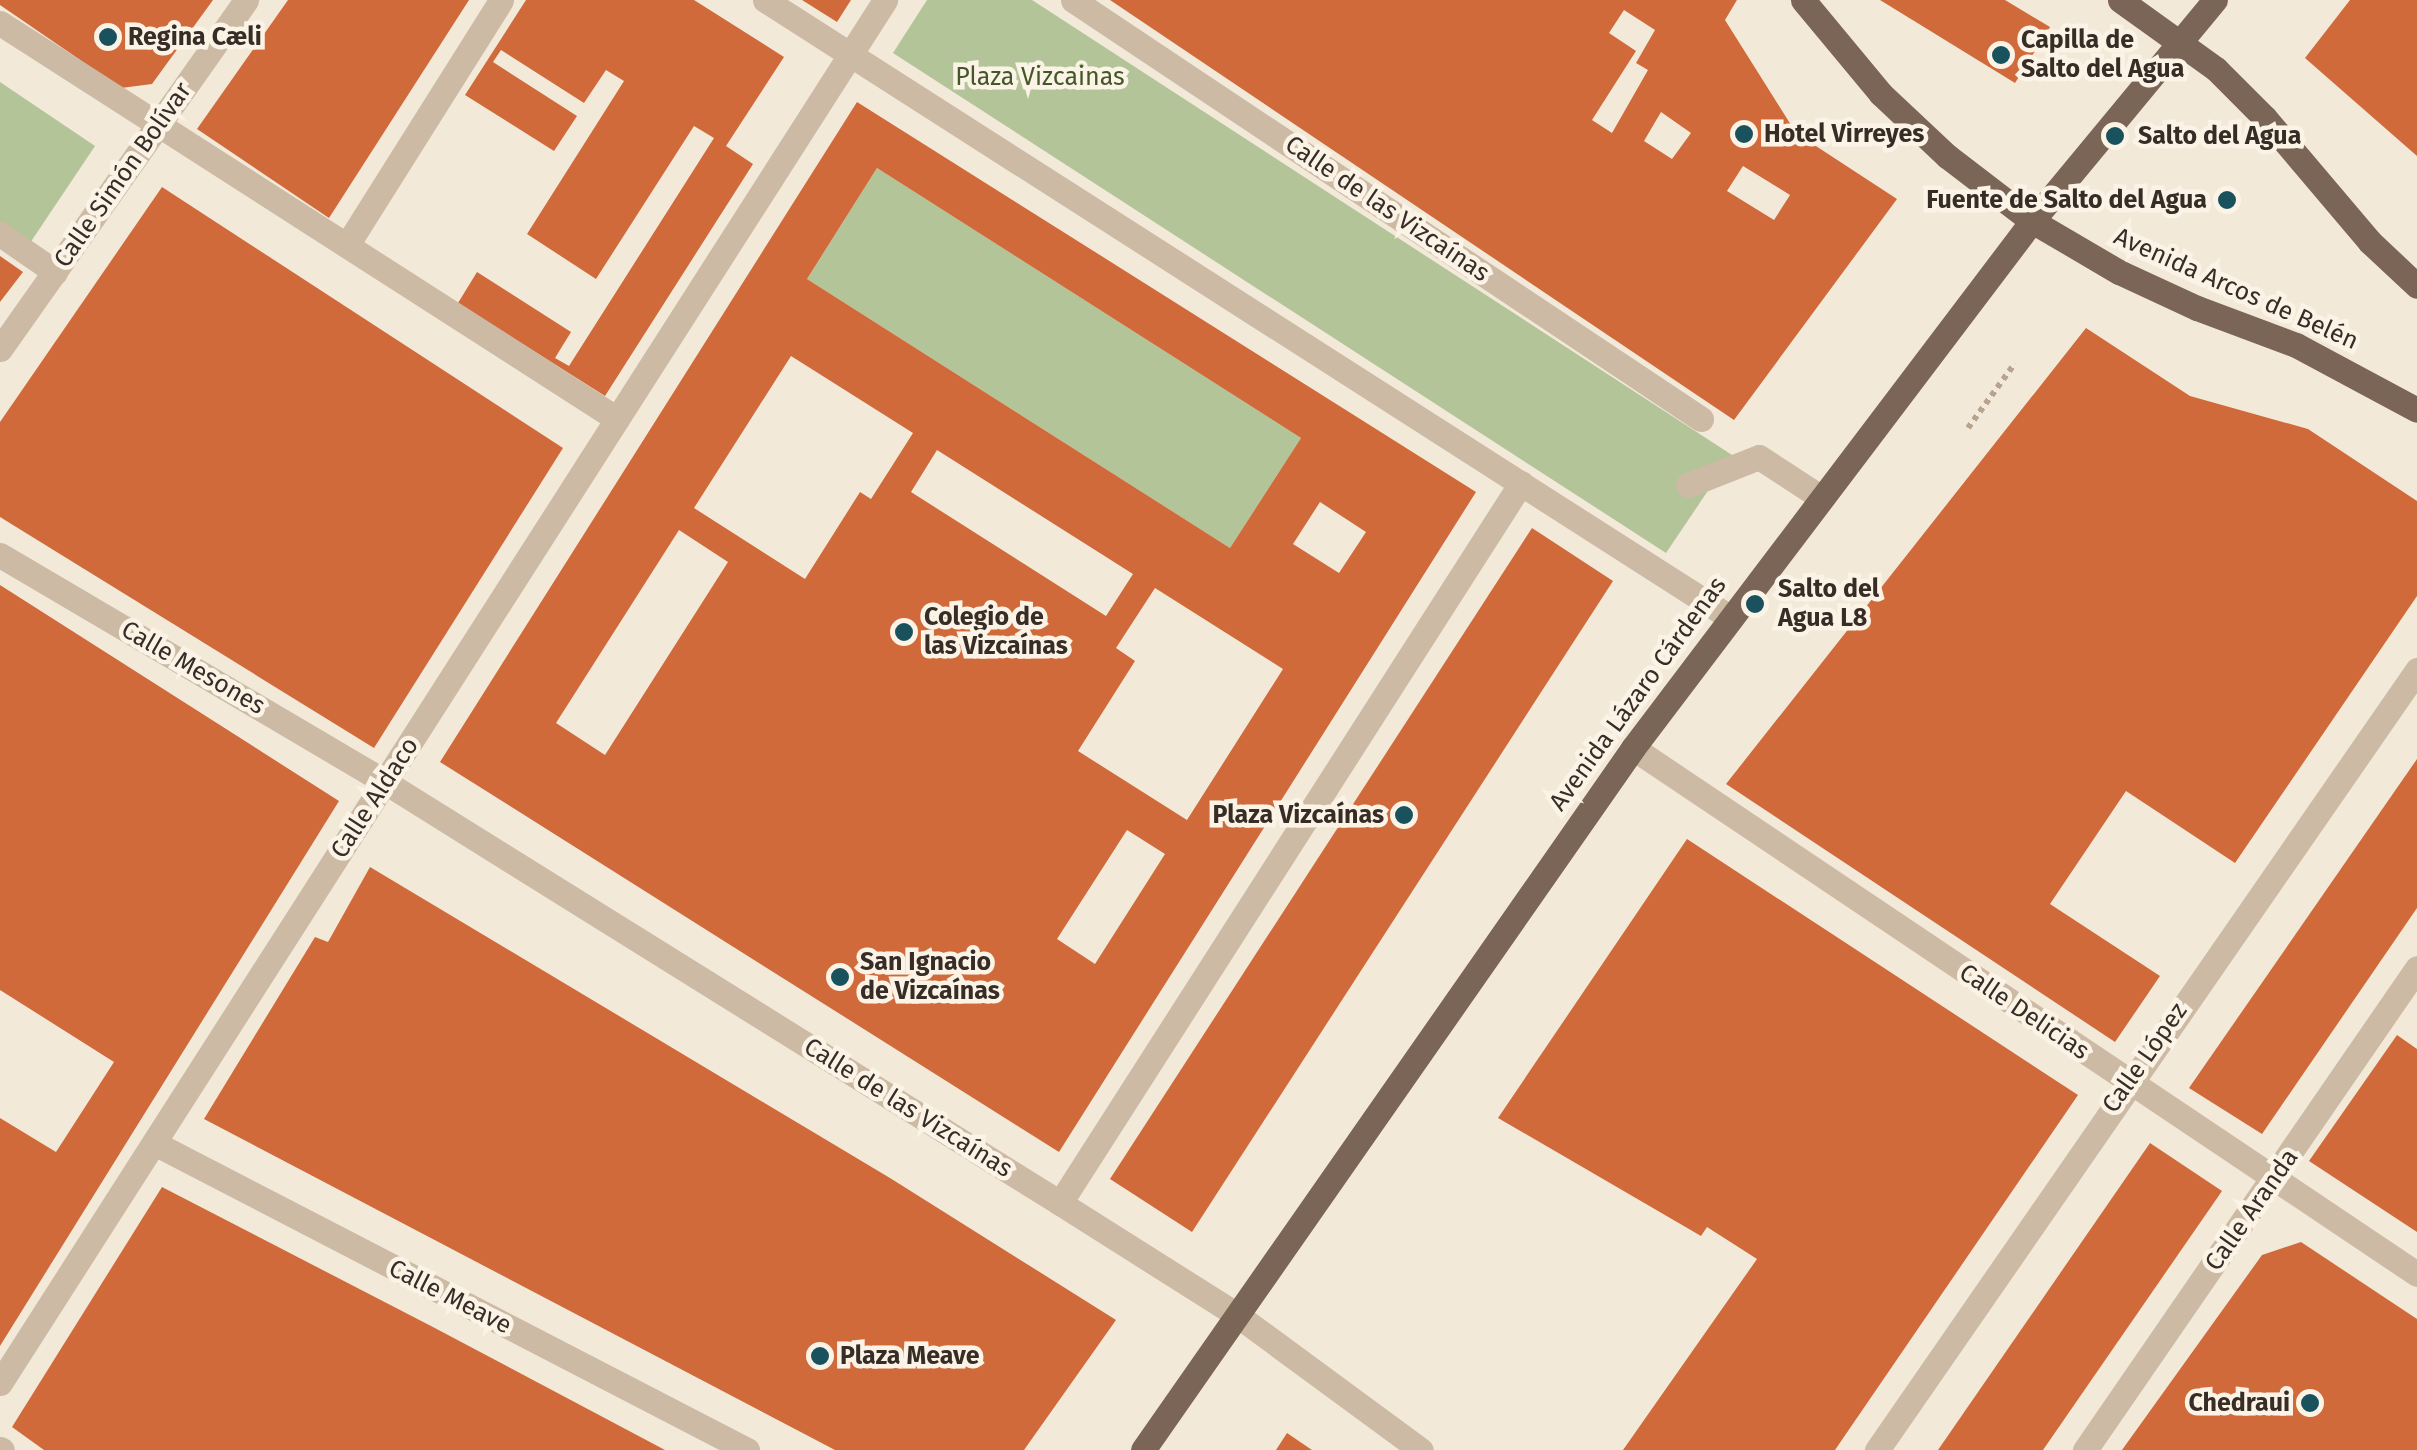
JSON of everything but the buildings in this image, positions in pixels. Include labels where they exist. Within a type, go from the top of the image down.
[{"type":"main road","name":"Avenida Arcos de Belén","points":[[1803,0],[1881,94],[1947,156],[2032,222],[2119,272],[2197,308],[2296,344],[2417,410]]},
{"type":"main road","points":[[2120,0],[2181,41],[2265,118],[2370,242],[2417,286]]},
{"type":"main road","name":"Avenida Lázaro Cárdenas","points":[[1143,1450],[1633,748],[2032,222],[2215,0]]},
{"type":"street","name":"Calle Simón Bolívar","points":[[0,349],[246,0]]},
{"type":"street","points":[[347,245],[501,0]]},
{"type":"street","points":[[764,0],[1731,618]]},
{"type":"street","name":"Calle Aldaco","points":[[0,1383],[885,0]]},
{"type":"street","name":"Calle de las Vizcaínas","points":[[1073,0],[1701,419]]},
{"type":"street","points":[[0,22],[617,419]]},
{"type":"street","points":[[0,234],[55,272]]},
{"type":"street","points":[[1688,485],[1759,457],[1822,498]]},
{"type":"street","points":[[1060,1203],[1520,483]]},
{"type":"street","name":"Calle Mesones","points":[[0,555],[385,782]]},
{"type":"street","name":"Calle López","points":[[1878,1450],[2128,1082],[2417,670]]},
{"type":"street","name":"Calle Delicias","points":[[1633,748],[2417,1274]]},
{"type":"street","name":"Calle de las Vizcaínas","points":[[385,782],[1237,1316],[1421,1450]]},
{"type":"street","name":"Calle Aranda","points":[[2085,1450],[2417,968]]},
{"type":"street","name":"Calle Meave","points":[[154,1143],[747,1450]]},
{"type":"path","points":[[1968,428],[2015,363]]},
{"type":"green space","name":"Plaza Vizcainas","points":[[927,0],[1032,0],[1732,455],[1666,553],[893,53]]},
{"type":"green space","points":[[0,82],[95,146],[30,243],[0,222]]},
{"type":"green space","points":[[877,168],[1301,438],[1230,548],[807,279]]},
{"type":"place","name":"Regina Cæli","points":[[108,37]]},
{"type":"place","name":"Capilla de Salto del Agua","points":[[2001,55]]},
{"type":"place","name":"Hotel Virreyes","points":[[1744,134]]},
{"type":"place","name":"Salto del Agua","points":[[2115,136]]},
{"type":"place","name":"Fuente de Salto del Agua","points":[[2227,200]]},
{"type":"place","name":"Salto del Agua L8","points":[[1755,604]]},
{"type":"place","name":"Colegio de las Vizcaínas","points":[[904,632]]},
{"type":"place","name":"Plaza Vizcaínas","points":[[1404,815]]},
{"type":"place","name":"San Ignacio de Vizcaínas","points":[[840,977]]},
{"type":"place","name":"Plaza Meave","points":[[820,1356]]},
{"type":"place","name":"Chedraui","points":[[2310,1403]]}]
